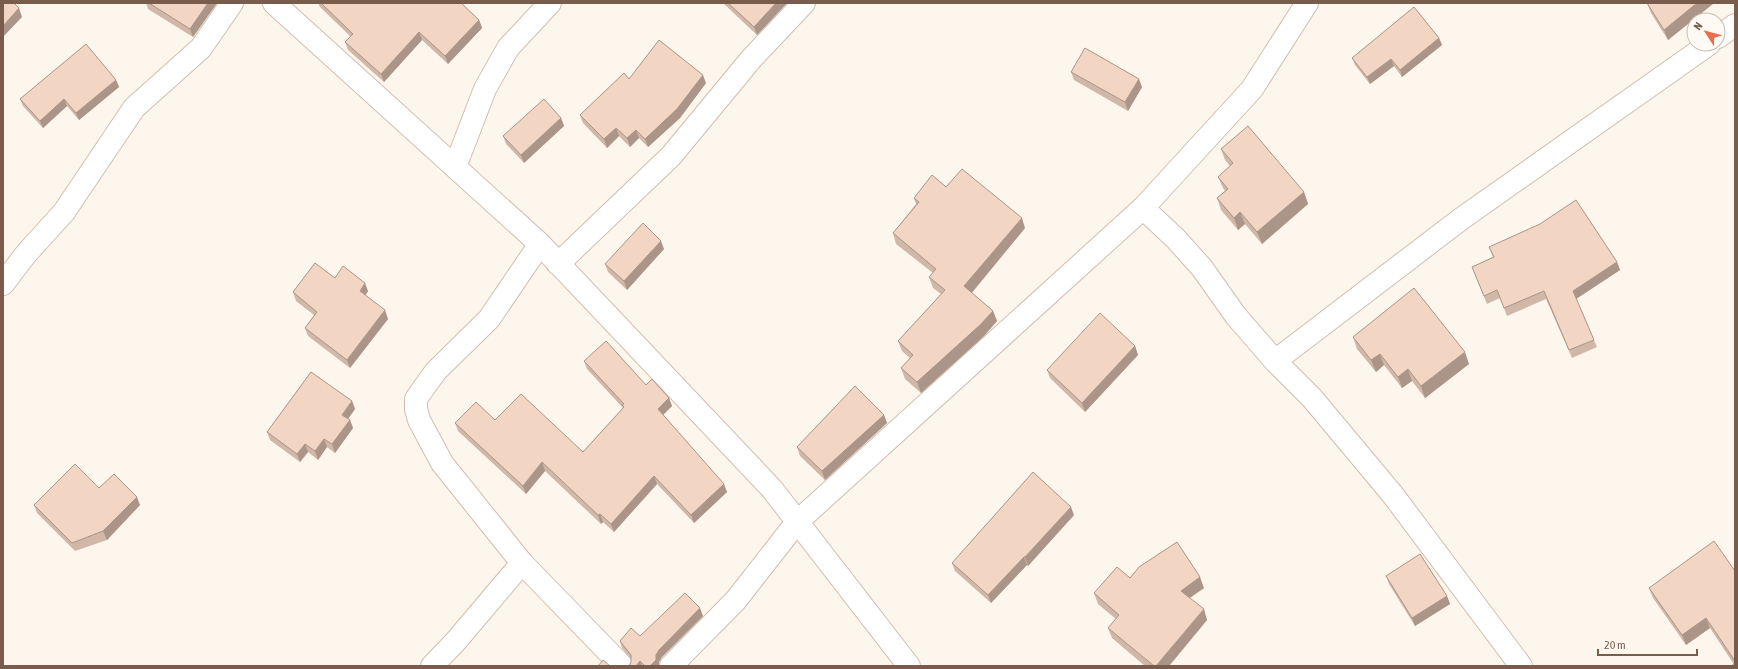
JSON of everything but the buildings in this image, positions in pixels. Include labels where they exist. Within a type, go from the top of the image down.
[{"type":"street","points":[[3,284],[26,254],[64,212],[134,108],[201,48],[232,3]]},
{"type":"street","points":[[274,3],[540,244],[772,489],[909,666]]},
{"type":"street","points":[[455,167],[485,89],[508,48],[550,3]]},
{"type":"street","points":[[558,264],[671,156],[752,58],[804,3]]},
{"type":"street","points":[[671,666],[736,600],[797,522],[1143,208],[1252,88],[1307,3]]},
{"type":"street","points":[[1726,32],[1735,25]]},
{"type":"street","points":[[1275,361],[1460,219],[1698,52]]},
{"type":"street","points":[[1143,208],[1202,268],[1236,316],[1275,361],[1312,398],[1393,495],[1521,666]]},
{"type":"street","points":[[540,244],[489,319],[436,371],[416,399],[419,420],[442,463],[522,563],[622,666]]},
{"type":"street","points":[[432,666],[522,563]]}]
